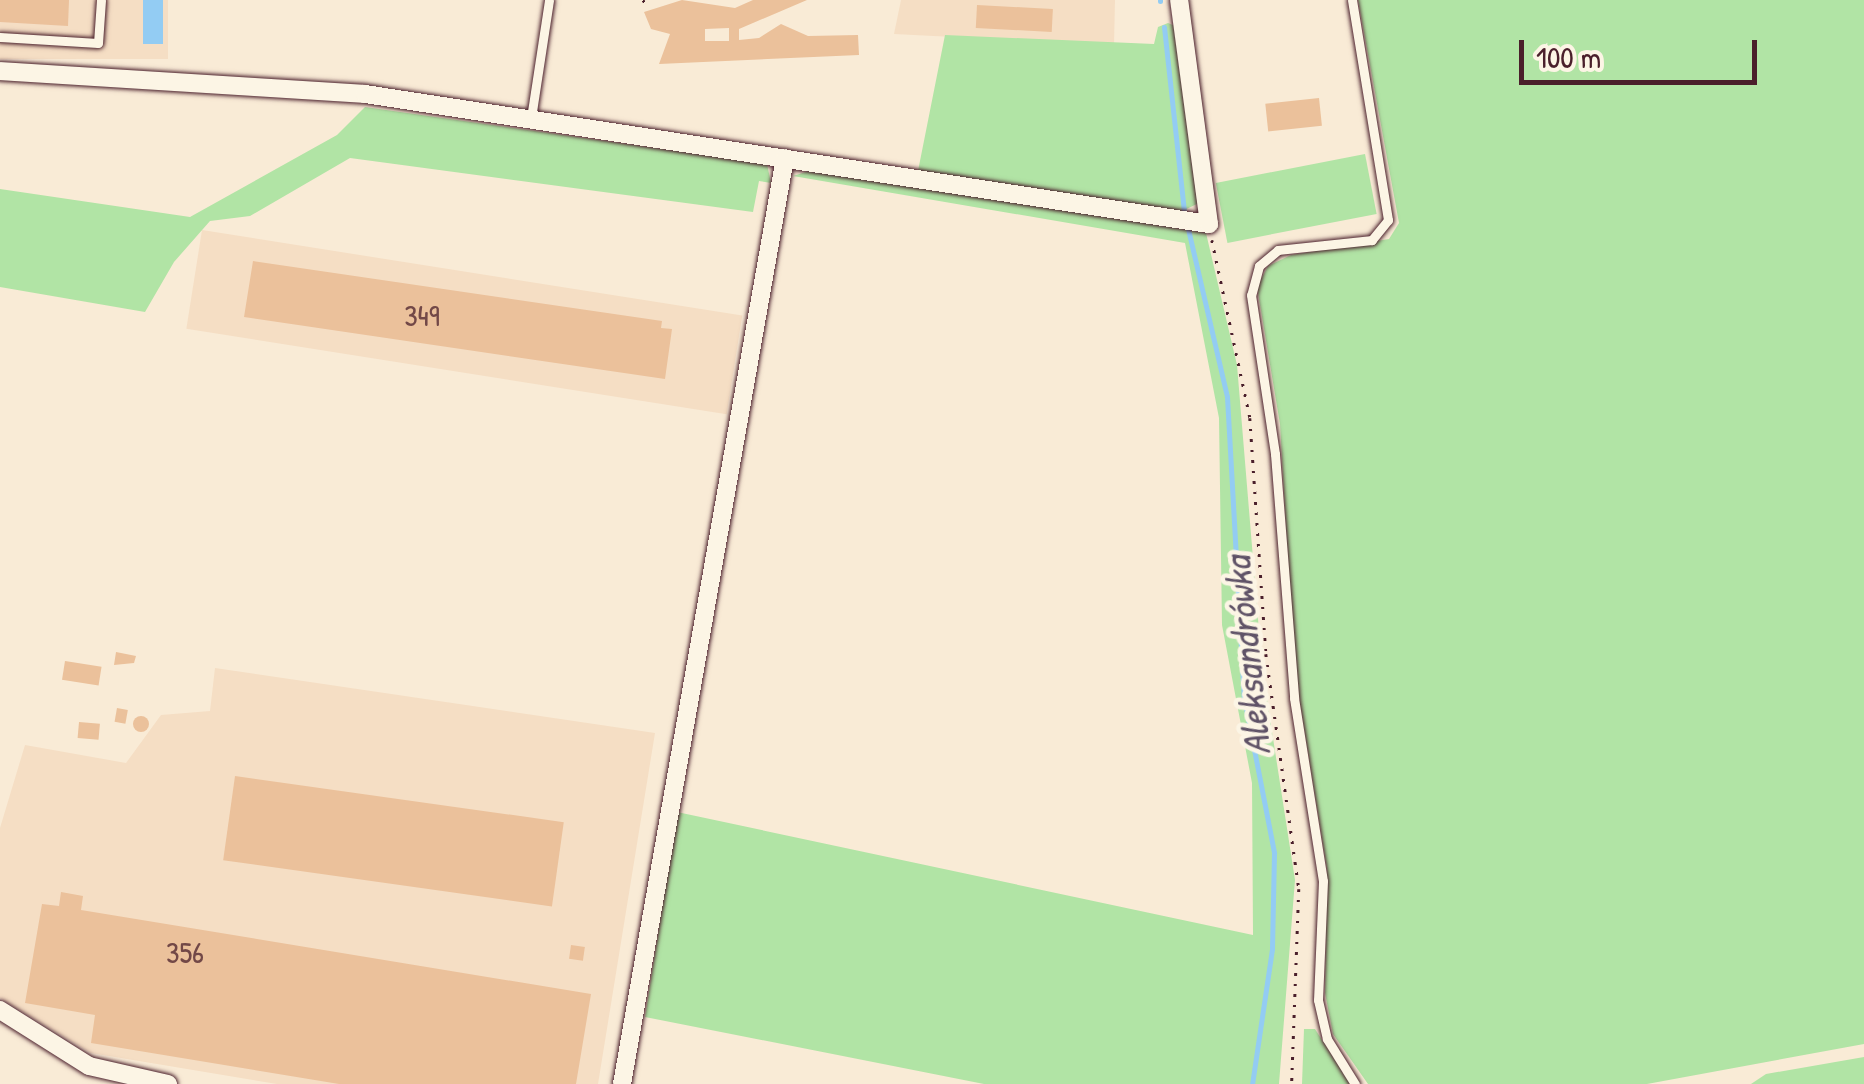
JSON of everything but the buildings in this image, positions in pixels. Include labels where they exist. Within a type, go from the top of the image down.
[{"type":"street","points":[[0,72],[366,94],[1208,224],[1180,0]]},
{"type":"street","points":[[622,1084],[785,158]]},
{"type":"street","points":[[0,1010],[90,1066],[168,1084]]},
{"type":"lane","points":[[0,37],[98,43],[101,0]]},
{"type":"lane","points":[[531,118],[549,0]]},
{"type":"lane","points":[[1352,0],[1388,220],[1372,240],[1278,250],[1258,266],[1252,295],[1275,454],[1294,698],[1323,882],[1318,1000],[1328,1039],[1355,1084]]},
{"type":"path","points":[[643,0],[648,6]]},
{"type":"path","points":[[1208,224],[1250,418],[1266,654],[1299,889],[1292,1084]]},
{"type":"shaded area","points":[[0,0],[168,0],[168,59],[0,59]]},
{"type":"shaded area","points":[[901,0],[1115,0],[1114,45],[894,34]]},
{"type":"shaded area","points":[[202,230],[742,316],[727,414],[186,329]]},
{"type":"shaded area","points":[[215,668],[655,733],[598,1084],[277,1084],[91,1053],[0,998],[0,828],[25,745],[126,763],[161,715],[210,711]]},
{"type":"green space","points":[[1358,0],[1864,0],[1864,1044],[1647,1084],[1368,1084],[1333,1034],[1325,993],[1327,869],[1294,666],[1280,424],[1257,287],[1268,266],[1291,255],[1389,239],[1399,223]]},
{"type":"green space","points":[[1168,23],[1175,26],[1199,203],[1176,214],[918,171],[945,35],[1154,44],[1158,27]]},
{"type":"green space","points":[[365,107],[767,164],[771,183],[759,181],[753,212],[350,158],[250,216],[210,221],[174,262],[145,312],[0,287],[0,189],[190,217],[337,135]]},
{"type":"green space","points":[[1365,154],[1377,214],[1227,243],[1216,183]]},
{"type":"green space","points":[[812,170],[1206,233],[1237,365],[1262,667],[1295,880],[1279,1084],[984,1084],[645,1017],[677,812],[1253,935],[1252,783],[1222,625],[1219,418],[1185,243],[793,176]]},
{"type":"green space","points":[[1304,1029],[1315,1029],[1350,1084],[1302,1084]]},
{"type":"green space","points":[[1864,1057],[1864,1084],[1751,1084],[1766,1074]]},
{"type":"water","points":[[143,0],[163,0],[163,44],[143,44]]},
{"type":"waterway","name":"Aleksandrówka","points":[[1164,27],[1184,212]]},
{"type":"waterway","name":"Aleksandrówka","points":[[1188,229],[1227,397],[1244,698],[1274,853],[1272,949],[1252,1084]]}]
